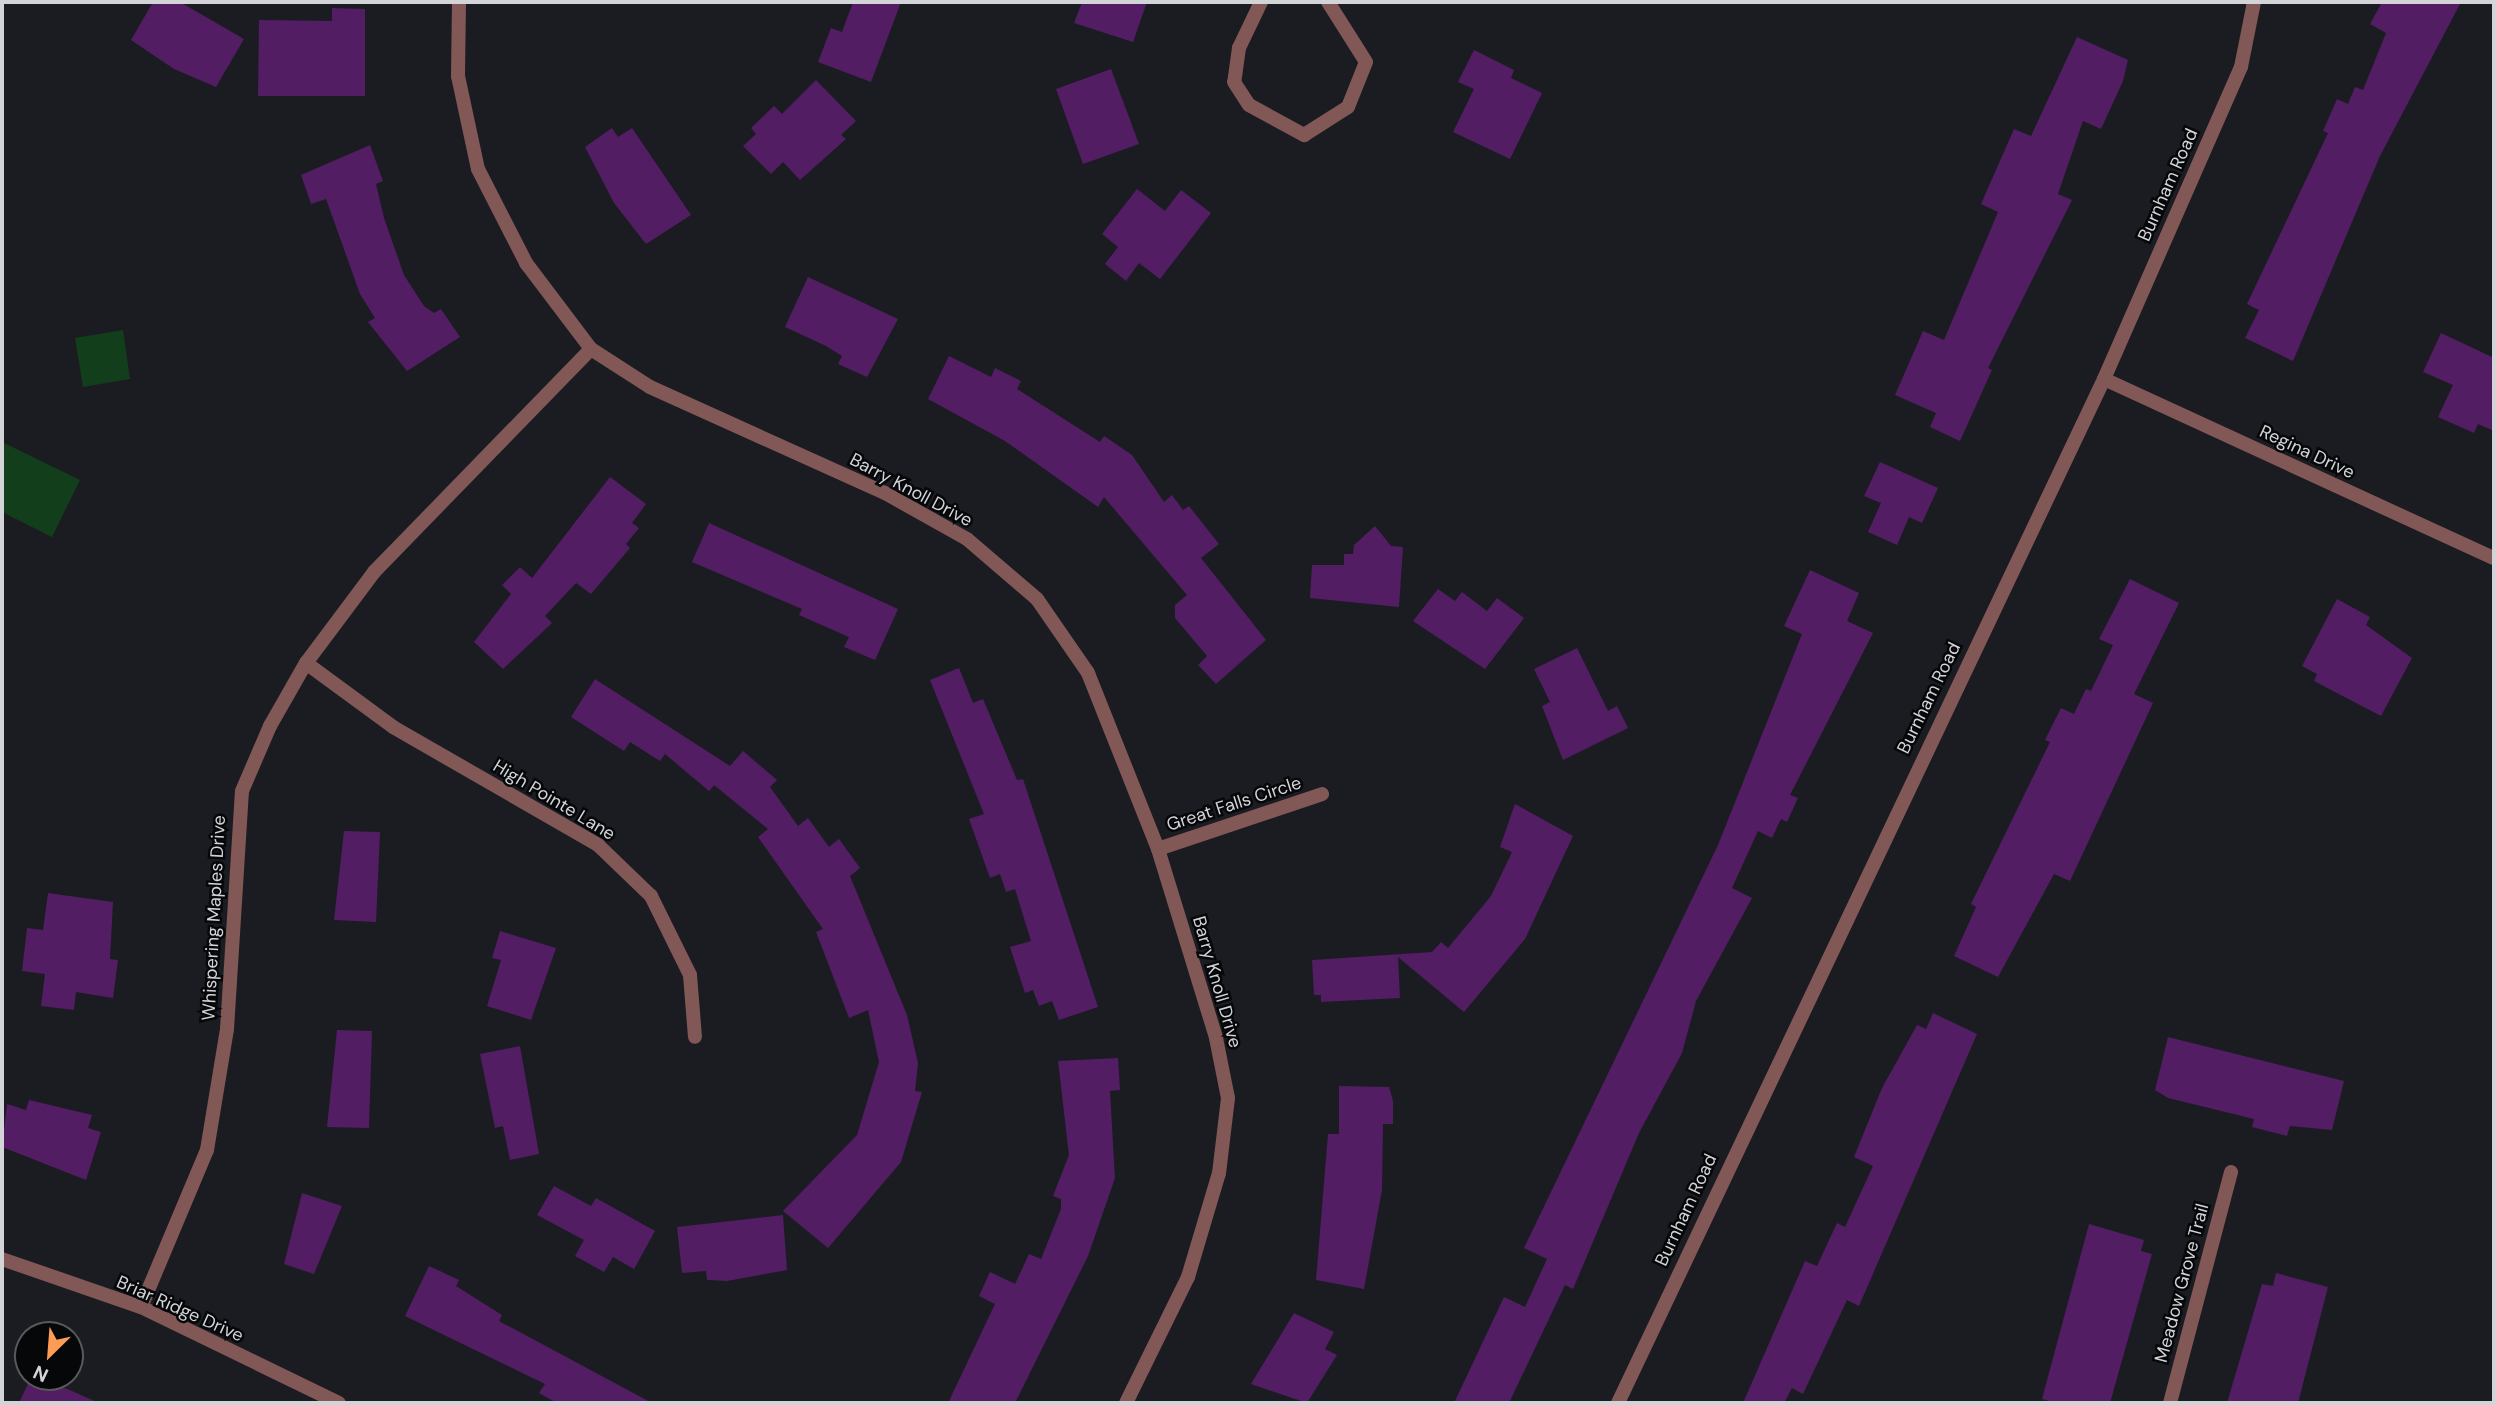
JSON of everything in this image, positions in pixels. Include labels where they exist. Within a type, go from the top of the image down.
[{"type":"street","name":"Barry Knoll Drive","points":[[458,2],[458,76],[478,169],[526,263],[591,349],[649,387],[896,500],[967,539],[1037,599],[1088,673],[1158,849],[1216,1038],[1228,1098],[1219,1172],[1188,1277],[1126,1403]]},
{"type":"street","points":[[1261,2],[1240,48],[1234,82],[1249,105],[1304,135],[1348,107],[1366,62],[1328,2]]},
{"type":"street","name":"Burnham Road","points":[[1618,1403],[2104,379],[2241,67],[2254,2]]},
{"type":"street","name":"Whispering Maples Drive","points":[[141,1307],[206,1150],[227,1029],[242,790],[306,663],[374,572],[591,349]]},
{"type":"street","name":"Regina Drive","points":[[2104,379],[2494,558]]},
{"type":"street","name":"High Pointe Lane","points":[[306,663],[393,727],[598,845],[651,896],[690,975],[695,1037]]},
{"type":"street","name":"Great Falls Circle","points":[[1158,849],[1322,794]]},
{"type":"street","name":"Meadow Grove Trail","points":[[2170,1403],[2231,1172]]},
{"type":"street","name":"Briar Ridge Drive","points":[[2,1259],[141,1307],[339,1403]]},
{"type":"green space","points":[[123,330],[130,379],[83,387],[75,338]]},
{"type":"green space","points":[[2,442],[80,480],[52,537],[2,512]]},
{"type":"building","points":[[153,2],[180,2],[244,39],[216,87],[174,69],[131,40]]},
{"type":"building","points":[[853,2],[901,2],[871,82],[818,62],[831,28],[842,32]]},
{"type":"building","points":[[1082,2],[1147,2],[1133,42],[1074,23]]},
{"type":"building","points":[[2382,2],[2461,2],[2380,156],[2293,361],[2245,338],[2259,310],[2247,304],[2328,133],[2323,131],[2337,99],[2348,104],[2355,87],[2363,90],[2386,33],[2370,24]]},
{"type":"building","points":[[332,8],[365,9],[365,96],[258,96],[259,20],[332,21]]},
{"type":"building","points":[[2077,37],[2128,60],[2123,81],[2101,129],[2083,121],[2058,194],[2072,200],[1988,368],[1992,370],[1960,441],[1930,427],[1936,413],[1895,395],[1923,331],[1944,340],[1998,212],[1981,204],[2014,129],[2031,136]]},
{"type":"building","points":[[1474,50],[1514,70],[1511,78],[1542,93],[1510,159],[1453,132],[1474,89],[1458,82]]},
{"type":"building","points":[[1111,69],[1139,144],[1083,164],[1056,89]]},
{"type":"building","points":[[816,80],[856,121],[841,135],[846,139],[800,180],[783,162],[771,174],[743,146],[756,134],[751,128],[774,106],[782,114]]},
{"type":"building","points":[[612,128],[618,137],[632,128],[691,215],[646,244],[614,203],[585,147]]},
{"type":"building","points":[[370,145],[383,181],[376,184],[384,218],[404,275],[424,306],[434,313],[441,309],[460,337],[407,371],[368,322],[375,318],[360,294],[326,199],[311,204],[301,175]]},
{"type":"building","points":[[1137,189],[1165,211],[1181,190],[1211,213],[1160,279],[1139,263],[1126,281],[1105,264],[1118,247],[1102,234]]},
{"type":"building","points":[[808,277],[898,319],[867,377],[838,364],[842,356],[826,346],[785,327]]},
{"type":"building","points":[[2441,333],[2494,358],[2494,431],[2478,424],[2474,433],[2438,417],[2453,385],[2423,372]]},
{"type":"building","points":[[949,356],[991,377],[995,368],[1021,381],[1017,389],[1100,442],[1104,436],[1132,455],[1164,502],[1172,495],[1183,510],[1189,506],[1219,544],[1201,558],[1266,640],[1216,684],[1198,665],[1207,656],[1175,618],[1175,605],[1187,595],[1104,497],[1098,507],[1005,441],[928,399]]},
{"type":"building","points":[[1880,462],[1938,488],[1922,523],[1909,517],[1897,545],[1868,532],[1881,503],[1864,496]]},
{"type":"building","points":[[610,477],[646,504],[632,523],[639,528],[626,544],[630,548],[591,594],[576,583],[545,616],[552,623],[503,669],[474,642],[511,594],[502,585],[520,567],[532,578]]},
{"type":"building","points":[[709,523],[898,609],[875,660],[844,647],[849,637],[799,615],[802,609],[692,562]]},
{"type":"building","points":[[1375,526],[1391,546],[1403,547],[1399,607],[1310,598],[1312,565],[1344,565],[1344,554],[1353,554],[1354,545]]},
{"type":"building","points":[[1810,570],[1859,593],[1847,621],[1873,633],[1790,795],[1798,798],[1787,822],[1781,819],[1772,838],[1758,831],[1732,888],[1752,898],[1696,1001],[1682,1053],[1639,1133],[1573,1289],[1565,1285],[1509,1403],[1454,1403],[1504,1297],[1525,1307],[1547,1259],[1524,1248],[1718,845],[1802,634],[1784,626]]},
{"type":"building","points":[[2130,579],[2179,603],[2134,694],[2153,703],[2070,881],[2054,874],[1998,977],[1954,956],[1976,907],[1971,904],[2050,742],[2045,740],[2061,708],[2074,714],[2086,689],[2091,691],[2113,645],[2099,639]]},
{"type":"building","points":[[1438,589],[1455,601],[1462,592],[1487,611],[1497,598],[1524,618],[1485,669],[1413,621]]},
{"type":"building","points":[[2337,599],[2370,617],[2366,625],[2412,658],[2381,716],[2314,681],[2317,674],[2302,666]]},
{"type":"building","points":[[1577,648],[1608,711],[1617,706],[1628,728],[1563,760],[1542,706],[1550,702],[1534,669]]},
{"type":"building","points":[[959,668],[973,703],[983,699],[1017,780],[1023,779],[1098,1007],[1059,1020],[1052,1001],[1039,1006],[1033,990],[1025,993],[1010,947],[1031,941],[1015,889],[1006,892],[1000,874],[990,878],[969,819],[984,814],[930,680]]},
{"type":"building","points":[[595,679],[730,766],[743,751],[777,780],[770,787],[798,826],[808,818],[829,847],[839,839],[860,868],[850,876],[907,1015],[918,1063],[915,1091],[922,1092],[901,1162],[828,1248],[783,1211],[857,1135],[879,1062],[868,1010],[849,1018],[816,932],[823,929],[758,837],[768,829],[714,785],[709,791],[665,754],[660,761],[630,742],[624,751],[571,717]]},
{"type":"building","points":[[1515,804],[1573,836],[1525,939],[1464,1012],[1398,957],[1400,998],[1321,1002],[1321,995],[1314,995],[1312,960],[1432,952],[1441,942],[1448,948],[1491,896],[1512,852],[1500,847]]},
{"type":"building","points":[[344,831],[380,832],[376,922],[334,920]]},
{"type":"building","points":[[48,893],[113,902],[110,959],[118,960],[113,998],[76,992],[74,1010],[41,1006],[45,974],[22,971],[27,928],[43,930]]},
{"type":"building","points":[[500,931],[556,948],[531,1020],[487,1006],[501,960],[492,958]]},
{"type":"building","points":[[1933,1013],[1977,1034],[1859,1306],[1847,1300],[1803,1394],[1792,1388],[1784,1403],[1743,1403],[1805,1261],[1817,1266],[1837,1223],[1845,1227],[1873,1166],[1854,1157],[1882,1088],[1917,1025],[1926,1029]]},
{"type":"building","points":[[337,1030],[372,1031],[369,1128],[327,1127]]},
{"type":"building","points":[[2168,1037],[2344,1081],[2332,1130],[2290,1126],[2287,1136],[2252,1127],[2254,1119],[2168,1098],[2155,1090]]},
{"type":"building","points":[[520,1046],[539,1154],[510,1160],[503,1126],[495,1128],[480,1054]]},
{"type":"building","points":[[1118,1058],[1120,1090],[1110,1091],[1115,1178],[1088,1256],[1015,1403],[948,1403],[995,1304],[979,1296],[990,1272],[1015,1284],[1029,1254],[1041,1259],[1061,1209],[1061,1199],[1053,1196],[1069,1155],[1058,1061]]},
{"type":"building","points":[[1339,1086],[1389,1087],[1393,1101],[1393,1124],[1383,1124],[1382,1190],[1364,1289],[1316,1280],[1328,1134],[1339,1134]]},
{"type":"building","points":[[29,1100],[92,1115],[88,1128],[101,1132],[86,1180],[2,1147],[7,1104],[26,1110]]},
{"type":"building","points":[[554,1186],[591,1206],[596,1198],[655,1231],[634,1269],[613,1257],[604,1272],[575,1256],[584,1240],[537,1215]]},
{"type":"building","points":[[302,1193],[342,1206],[314,1274],[284,1264]]},
{"type":"building","points":[[783,1215],[787,1270],[727,1281],[707,1280],[706,1271],[682,1273],[677,1227]]},
{"type":"building","points":[[2089,1224],[2144,1240],[2141,1251],[2152,1254],[2110,1403],[2057,1403],[2042,1399]]},
{"type":"building","points":[[429,1266],[459,1280],[456,1286],[502,1315],[499,1321],[652,1403],[557,1403],[539,1393],[545,1384],[405,1316]]},
{"type":"building","points":[[2276,1273],[2328,1287],[2298,1403],[2227,1403],[2262,1284],[2273,1286]]},
{"type":"building","points":[[1294,1313],[1334,1332],[1325,1349],[1337,1355],[1307,1403],[1251,1384]]},
{"type":"building","points":[[25,1391],[72,1391],[99,1403],[19,1403]]}]
